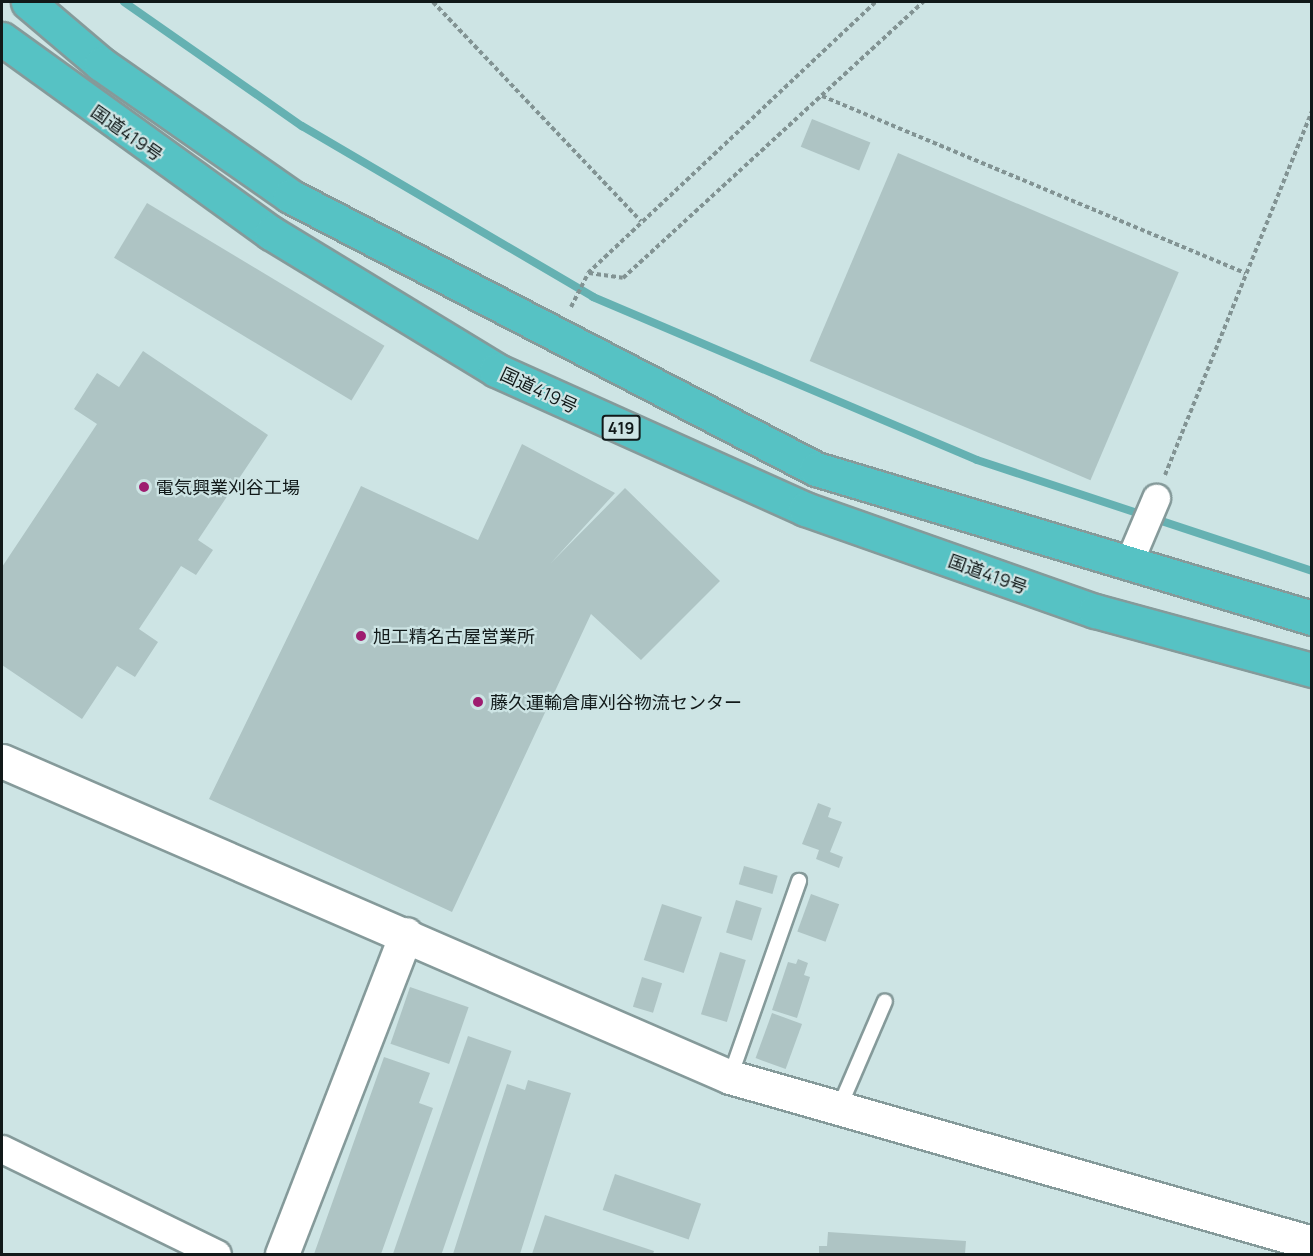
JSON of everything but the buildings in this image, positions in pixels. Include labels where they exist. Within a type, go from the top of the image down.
[{"type":"highway","points":[[28,2],[101,64],[290,196],[816,469],[1135,549],[1311,618]]},
{"type":"highway","name":"国道419号","points":[[2,39],[271,233],[496,370],[805,509],[1095,611],[1311,670]]},
{"type":"street","points":[[1135,549],[1156,498]]},
{"type":"street","points":[[2,761],[406,934],[730,1077],[838,1110],[1311,1243]]},
{"type":"street","points":[[282,1254],[406,934]]},
{"type":"street","points":[[2,1149],[218,1254]]},
{"type":"lane","points":[[730,1077],[799,880]]},
{"type":"lane","points":[[838,1110],[885,1001]]},
{"type":"path","points":[[433,2],[641,221]]},
{"type":"path","points":[[572,307],[588,273],[876,2]]},
{"type":"path","points":[[588,273],[623,278],[923,2]]},
{"type":"path","points":[[822,96],[1245,273]]},
{"type":"path","points":[[1156,498],[1311,111]]},
{"type":"waterway","points":[[124,2],[302,126],[593,297],[977,460],[1312,571]]},
{"type":"place","name":"電気興業刈谷工場","points":[[144,487]]},
{"type":"place","name":"旭工精名古屋営業所","points":[[361,636]]},
{"type":"place","name":"藤久運輸倉庫刈谷物流センター","points":[[478,702]]}]
